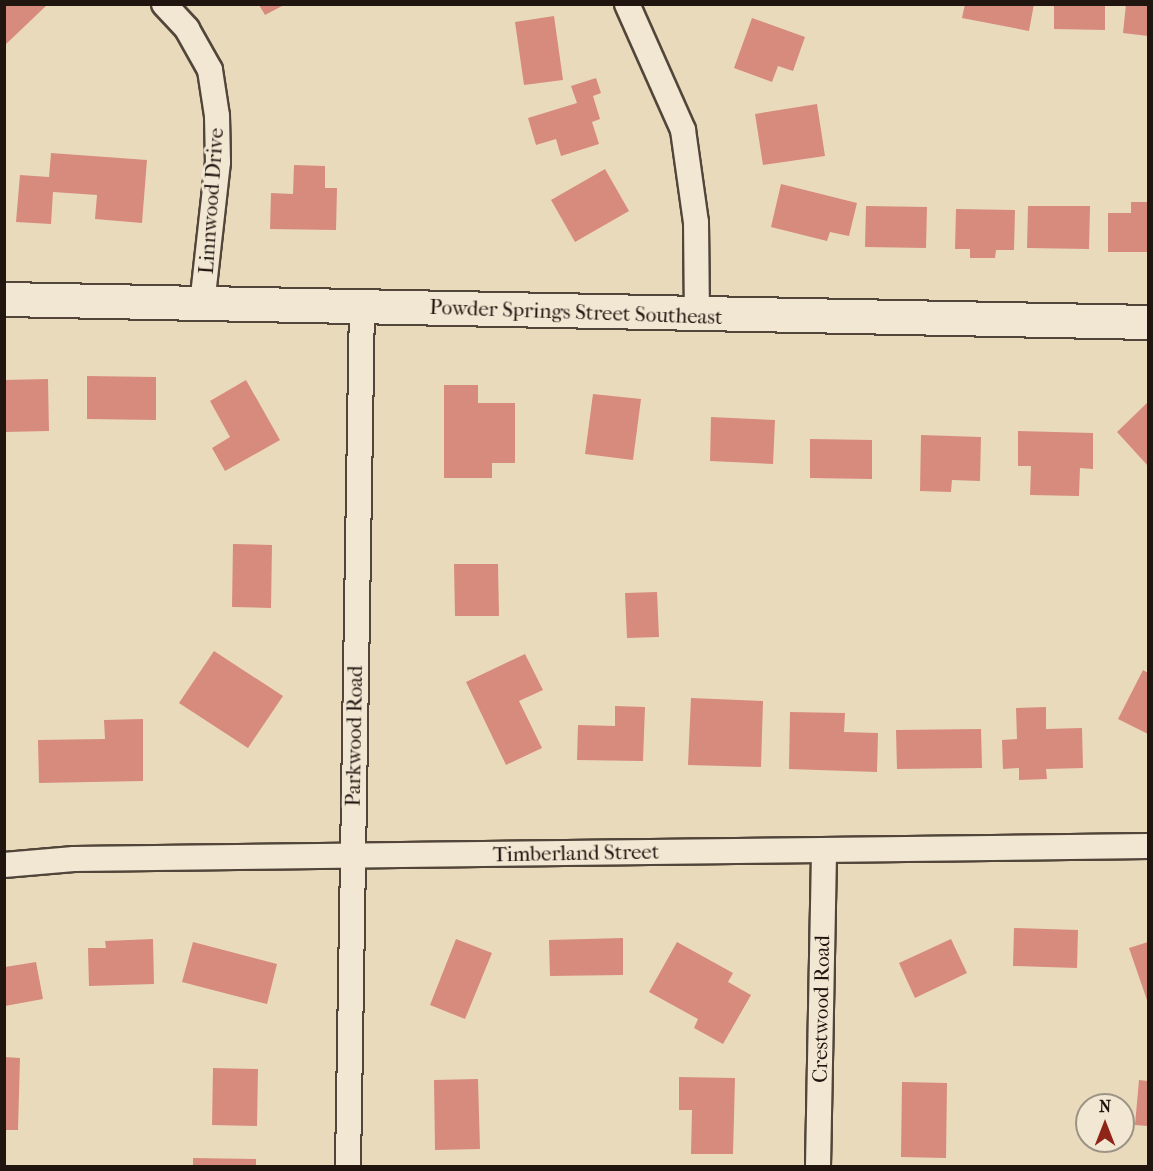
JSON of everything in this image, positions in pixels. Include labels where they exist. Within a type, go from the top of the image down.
[{"type":"street","name":"Linnwood Drive","points":[[164,4],[186,28],[210,70],[217,116],[218,162],[202,305]]},
{"type":"street","points":[[627,4],[683,130],[695,212],[697,315]]},
{"type":"street","name":"Powder Springs Street Southeast","points":[[4,299],[697,315],[1149,322]]},
{"type":"street","name":"Parkwood Road","points":[[348,1167],[362,306]]},
{"type":"street","name":"Timberland Street","points":[[4,865],[75,860],[352,855],[1149,846]]},
{"type":"street","name":"Crestwood Road","points":[[818,1167],[824,851]]},
{"type":"building","points":[[4,4],[48,4],[4,46]]},
{"type":"building","points":[[965,4],[1034,4],[1029,31],[962,18]]},
{"type":"building","points":[[1054,4],[1105,4],[1105,30],[1054,29]]},
{"type":"building","points":[[1126,4],[1148,4],[1148,36],[1123,33]]},
{"type":"building","points":[[259,5],[284,5],[265,15]]},
{"type":"building","points":[[554,16],[563,80],[524,85],[515,22]]},
{"type":"building","points":[[752,18],[805,37],[793,71],[778,66],[772,82],[734,68]]},
{"type":"building","points":[[596,78],[601,93],[593,96],[600,119],[592,122],[599,144],[561,156],[556,139],[536,145],[528,118],[577,103],[571,86]]},
{"type":"building","points":[[817,104],[825,156],[763,165],[755,114]]},
{"type":"building","points":[[51,153],[147,160],[142,223],[95,219],[97,195],[53,192],[51,224],[16,222],[20,175],[49,177]]},
{"type":"building","points":[[294,165],[325,166],[325,188],[337,188],[336,230],[270,229],[271,193],[293,194]]},
{"type":"building","points":[[605,169],[629,211],[575,242],[551,200]]},
{"type":"building","points":[[781,184],[857,203],[849,236],[830,232],[827,241],[771,227]]},
{"type":"building","points":[[1131,202],[1148,202],[1148,252],[1108,252],[1108,213],[1131,213]]},
{"type":"building","points":[[866,206],[927,207],[926,248],[865,247]]},
{"type":"building","points":[[1028,206],[1090,206],[1089,249],[1027,248]]},
{"type":"building","points":[[956,209],[1015,210],[1014,250],[996,250],[995,258],[970,258],[970,249],[955,249]]},
{"type":"building","points":[[87,376],[156,377],[156,420],[87,419]]},
{"type":"building","points":[[48,379],[49,431],[4,432],[4,380]]},
{"type":"building","points":[[246,380],[280,440],[225,471],[212,448],[230,437],[210,401]]},
{"type":"building","points":[[444,385],[478,385],[478,403],[515,403],[515,463],[492,463],[492,478],[444,478]]},
{"type":"building","points":[[593,394],[641,399],[633,460],[585,454]]},
{"type":"building","points":[[1148,402],[1148,466],[1117,432]]},
{"type":"building","points":[[711,417],[775,420],[773,464],[710,461]]},
{"type":"building","points":[[1018,431],[1093,433],[1093,469],[1080,468],[1079,496],[1030,495],[1031,466],[1018,466]]},
{"type":"building","points":[[921,435],[981,437],[980,481],[952,480],[951,492],[920,491]]},
{"type":"building","points":[[810,439],[872,440],[872,479],[810,478]]},
{"type":"building","points":[[233,544],[272,545],[271,608],[232,607]]},
{"type":"building","points":[[454,564],[498,564],[499,616],[455,616]]},
{"type":"building","points":[[657,592],[659,637],[627,638],[625,593]]},
{"type":"building","points":[[214,651],[283,696],[248,748],[179,703]]},
{"type":"building","points":[[525,654],[543,690],[519,701],[542,748],[506,765],[466,682]]},
{"type":"building","points":[[1143,670],[1148,673],[1148,734],[1118,719]]},
{"type":"building","points":[[691,698],[763,701],[761,767],[688,765]]},
{"type":"building","points":[[615,706],[645,707],[643,761],[577,760],[578,725],[615,726]]},
{"type":"building","points":[[1046,707],[1046,729],[1082,728],[1083,768],[1046,769],[1047,779],[1019,780],[1019,768],[1003,769],[1002,740],[1017,739],[1016,708]]},
{"type":"building","points":[[790,712],[845,713],[844,732],[878,733],[877,772],[789,769]]},
{"type":"building","points":[[143,719],[143,781],[39,783],[38,740],[105,739],[104,720]]},
{"type":"building","points":[[981,729],[982,768],[897,769],[896,730]]},
{"type":"building","points":[[1014,928],[1078,930],[1077,968],[1013,966]]},
{"type":"building","points":[[623,938],[623,975],[550,976],[549,940]]},
{"type":"building","points":[[153,939],[154,984],[89,986],[88,948],[106,948],[105,941]]},
{"type":"building","points":[[456,939],[492,953],[465,1019],[430,1005]]},
{"type":"building","points":[[951,939],[967,973],[915,998],[899,963]]},
{"type":"building","points":[[193,942],[277,964],[267,1004],[182,982]]},
{"type":"building","points":[[677,942],[733,973],[728,982],[751,995],[723,1044],[694,1028],[698,1019],[649,992]]},
{"type":"building","points":[[1148,942],[1148,1003],[1129,948]]},
{"type":"building","points":[[36,962],[43,999],[5,1006],[5,967]]},
{"type":"building","points":[[4,1057],[20,1058],[18,1130],[4,1130]]},
{"type":"building","points":[[213,1068],[258,1069],[257,1126],[212,1125]]},
{"type":"building","points":[[679,1077],[735,1078],[733,1154],[691,1154],[692,1110],[679,1110]]},
{"type":"building","points":[[478,1079],[480,1149],[435,1150],[434,1080]]},
{"type":"building","points":[[1139,1080],[1148,1081],[1148,1126],[1135,1125]]},
{"type":"building","points":[[902,1082],[947,1083],[946,1158],[901,1157]]},
{"type":"building","points":[[193,1158],[256,1159],[256,1166],[193,1166]]}]
